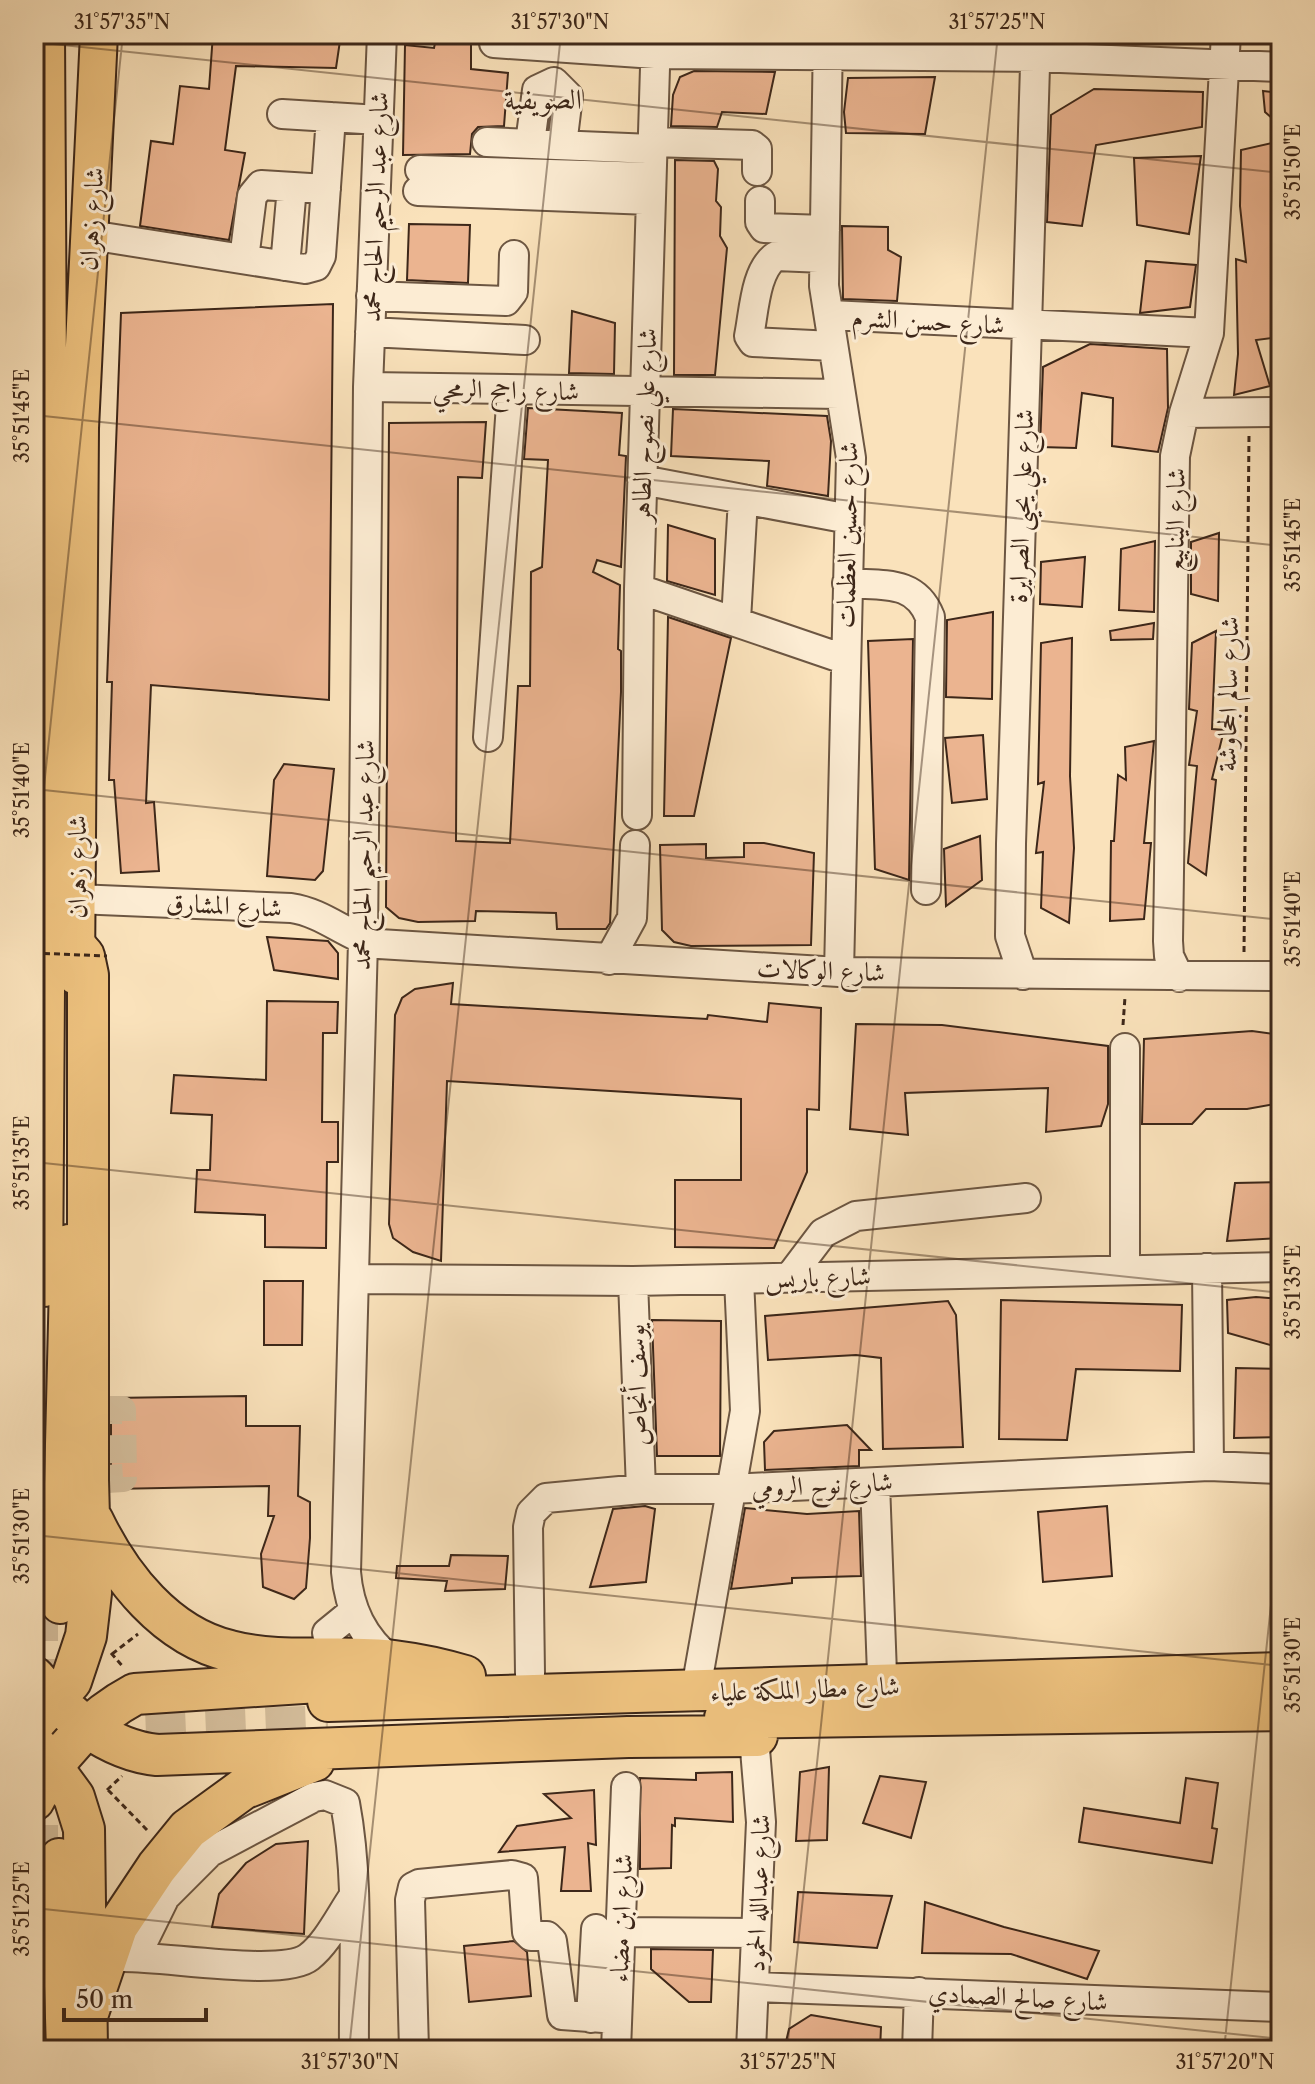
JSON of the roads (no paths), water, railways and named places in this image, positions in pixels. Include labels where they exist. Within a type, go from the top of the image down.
[{"type":"highway","points":[[34,1800],[44,1755],[89,1727],[109,1709],[135,1694],[308,1680],[773,1669],[882,1674],[914,1700],[839,1733],[628,1737],[336,1725],[178,1756],[137,1753],[115,1745],[89,1727],[41,1701],[71,1681],[86,1636],[95,1492],[88,990],[85,960],[60,954]]},
{"type":"highway","points":[[95,1492],[110,1555],[159,1611],[206,1643],[230,1651],[267,1657],[392,1661],[465,1676]]},
{"type":"highway","points":[[1281,1662],[1235,1694],[1281,1721]]},
{"type":"highway","name":"شارع مطار الملكة علياء","points":[[1235,1694],[1281,1673]]},
{"type":"highway","name":"شارع مطار الملكة علياء","points":[[336,1725],[914,1700],[1235,1694],[1281,1710]]},
{"type":"highway","points":[[87,2033],[121,1957],[117,1927],[188,1829],[243,1789],[264,1779],[336,1725]]},
{"type":"highway","points":[[44,1755],[94,1801],[87,1875],[87,2033]]},
{"type":"main road","name":"شارع زهران","points":[[46,34],[39,96],[41,670],[60,954],[50,1605]]},
{"type":"main road","points":[[75,34],[72,198],[76,246],[86,286]]},
{"type":"main road","name":"شارع زهران","points":[[60,954],[76,899],[80,428],[99,34]]},
{"type":"main road","points":[[43,2050],[50,1858],[65,2050]]},
{"type":"street","name":"شارع عبد الرحيم الحاج محمد","points":[[382,34],[368,387],[363,941],[346,1572],[354,1611],[365,1634],[392,1661]]},
{"type":"street","name":"شارع الينابيع","points":[[1179,977],[1169,956],[1168,941],[1175,456],[1184,413],[1209,333],[1226,34]]},
{"type":"street","points":[[494,43],[1031,42],[1225,66],[1281,67]]},
{"type":"street","name":"شارع علي يحيى الصرايرة","points":[[1023,975],[1010,936],[1027,326],[1031,42]]},
{"type":"street","name":"شارع حسين العظمات","points":[[828,43],[824,286],[839,394],[850,441],[839,972]]},
{"type":"street","name":"شارع علي نصوح الطاهر","points":[[609,960],[632,918],[635,845],[646,841],[651,831],[647,820],[637,815],[639,589],[656,44]]},
{"type":"street","points":[[530,143],[537,90],[541,85],[554,82],[561,85],[568,96],[562,145]]},
{"type":"street","points":[[282,114],[379,120]]},
{"type":"street","points":[[90,235],[311,269],[320,262],[331,117]]},
{"type":"street","points":[[487,142],[562,145],[651,167]]},
{"type":"street","points":[[419,180],[651,167],[752,145],[757,149],[757,171]]},
{"type":"street","points":[[244,259],[254,191],[261,185],[326,189]]},
{"type":"street","points":[[285,266],[292,187]]},
{"type":"street","points":[[760,201],[760,222],[764,228],[825,230]]},
{"type":"street","points":[[371,296],[506,301],[513,292],[514,255]]},
{"type":"street","points":[[824,258],[776,256],[771,260],[764,270],[749,336],[753,342],[833,346]]},
{"type":"street","name":"شارع حسن الشرم","points":[[830,315],[1209,333]]},
{"type":"street","points":[[370,332],[525,340]]},
{"type":"street","name":"شارع راجح الرمحي","points":[[368,387],[839,394]]},
{"type":"street","points":[[488,737],[512,390]]},
{"type":"street","points":[[1184,413],[1281,412]]},
{"type":"street","points":[[642,480],[849,519]]},
{"type":"street","points":[[736,620],[743,499]]},
{"type":"street","points":[[847,583],[908,589],[919,596],[930,617],[926,890]]},
{"type":"street","points":[[639,589],[844,659]]},
{"type":"street","name":"شارع المشارق","points":[[76,899],[309,911],[363,941]]},
{"type":"street","name":"شارع الوكالات","points":[[363,941],[609,960],[839,972],[1281,976]]},
{"type":"street","points":[[1125,1048],[1125,1269]]},
{"type":"street","points":[[789,1278],[823,1233],[856,1216],[1026,1198]]},
{"type":"street","name":"شارع باريس","points":[[355,1279],[633,1281],[1281,1267]]},
{"type":"street","points":[[1207,1268],[1209,1466]]},
{"type":"street","points":[[699,1672],[745,1411],[739,1279]]},
{"type":"street","name":"يوسف أنجاص","points":[[633,1281],[641,1489]]},
{"type":"street","name":"شارع نوح الرومي","points":[[530,1674],[526,1593],[531,1513],[546,1498],[641,1489],[730,1489],[1209,1466],[1281,1469]]},
{"type":"street","points":[[875,1483],[882,1674]]},
{"type":"street","points":[[327,1633],[354,1611]]},
{"type":"street","name":"شارع عبدالله الحمود","points":[[751,2050],[761,1822],[754,1737]]},
{"type":"street","name":"شارع ابن مضاء","points":[[616,2050],[604,2019],[608,1930],[626,1787]]},
{"type":"street","points":[[121,1957],[165,1897],[210,1852],[314,1797],[325,1795],[345,1803],[353,1897],[354,2050]]},
{"type":"street","points":[[414,2050],[410,1900],[413,1887],[419,1884],[512,1875],[523,1878],[527,1932],[531,1936],[547,1936],[552,1941],[560,2010],[566,2017],[604,2019]]},
{"type":"street","points":[[121,1957],[267,1966],[301,1963],[312,1956],[353,1897]]},
{"type":"street","points":[[608,1930],[756,1933]]},
{"type":"street","name":"شارع صالح الصمادي","points":[[755,1987],[1281,2007]]},
{"type":"street","points":[[917,2050],[919,1992]]},
{"type":"tunnel","points":[[105,1410],[122,1410],[123,1478],[107,1479]]},
{"type":"tunnel","points":[[40,1605],[40,1708]]},
{"type":"tunnel","points":[[86,1735],[328,1725]]},
{"type":"tunnel","points":[[40,1771],[40,1858]]},
{"type":"district","name":"الصويفية","points":[[543,99]]}]
